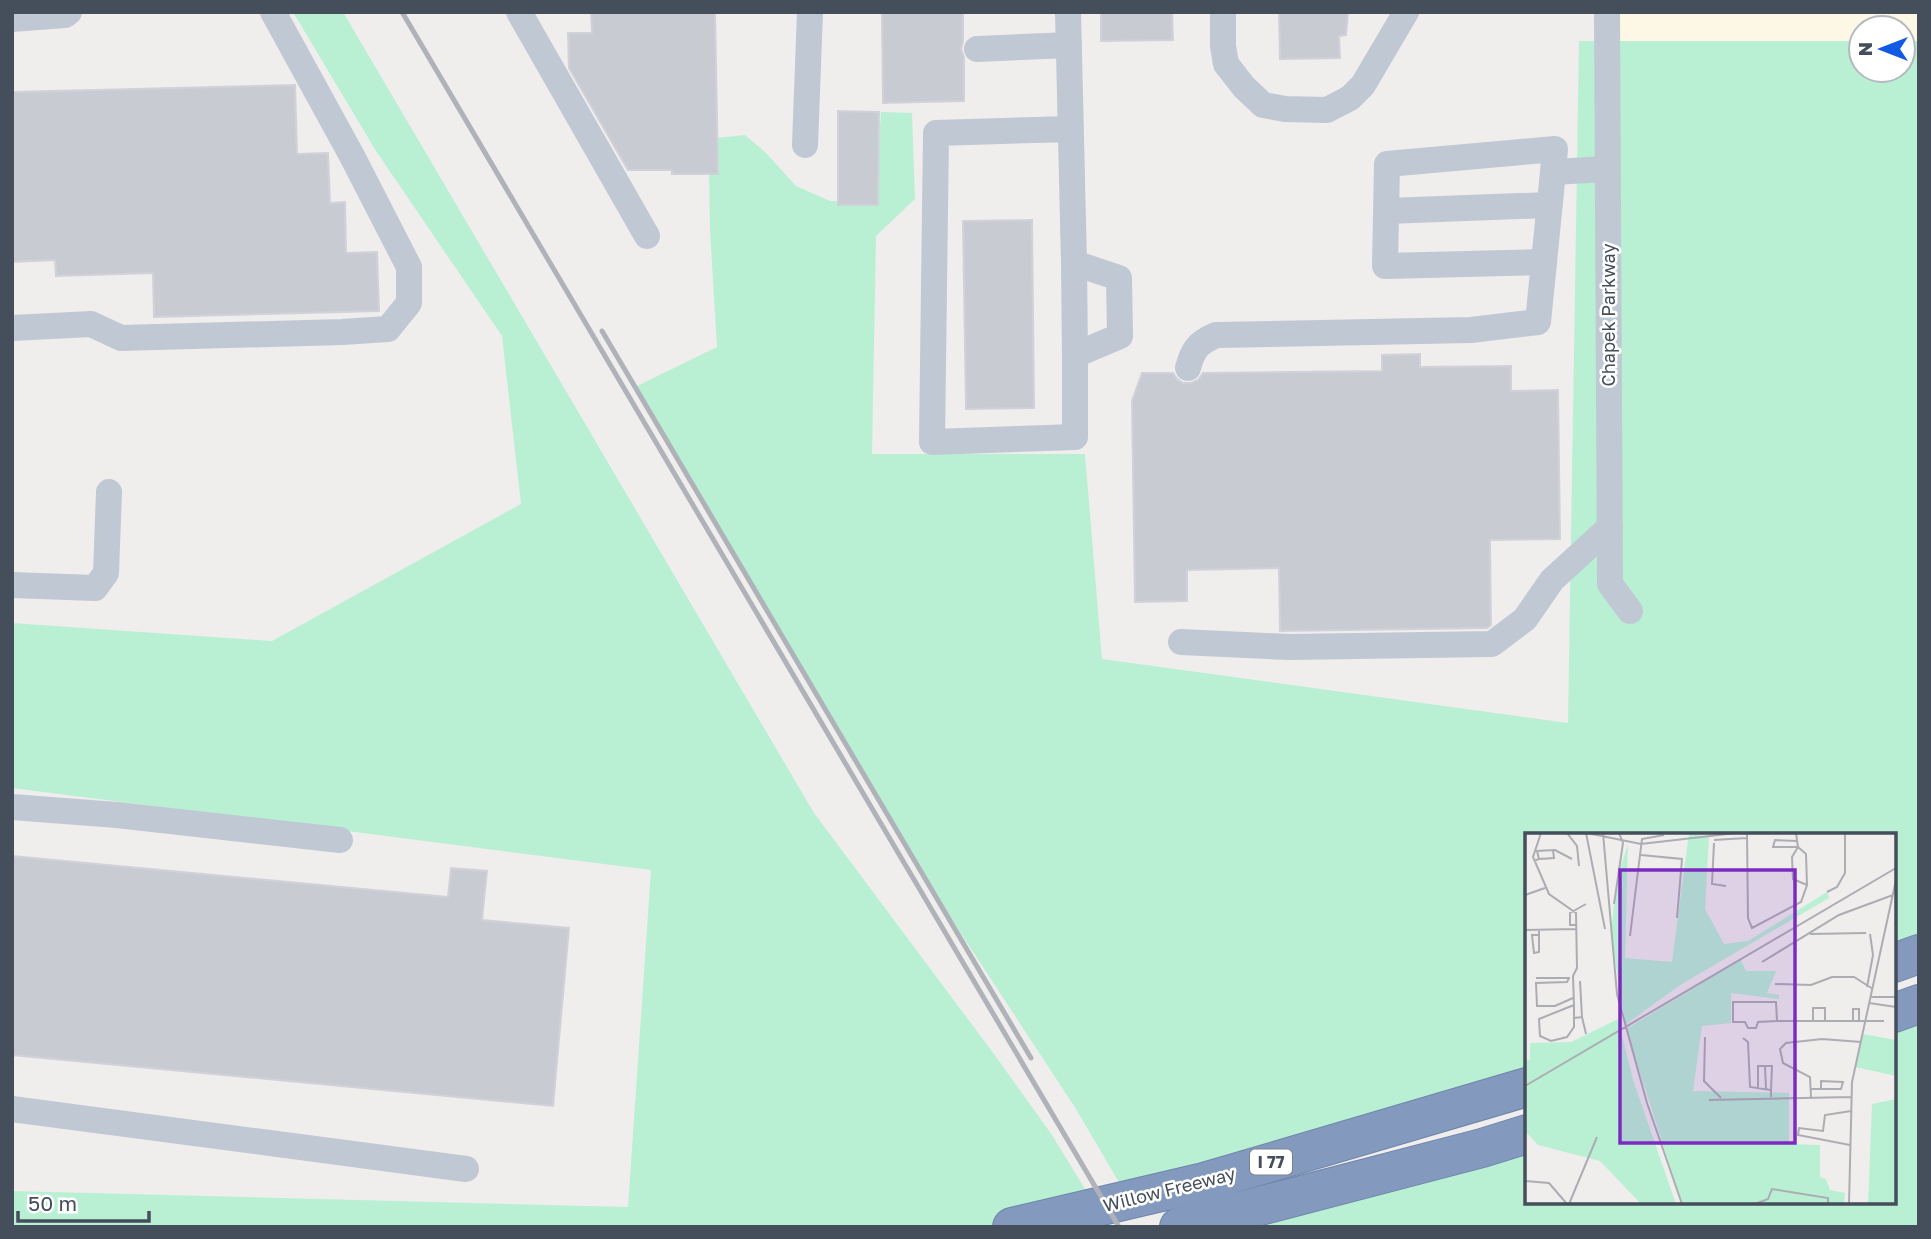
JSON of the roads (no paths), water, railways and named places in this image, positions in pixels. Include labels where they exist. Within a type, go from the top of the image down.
[{"type":"highway","points":[[1896,962],[1919,954]]},
{"type":"highway","points":[[1896,1012],[1919,1004]]},
{"type":"highway","name":"Willow Freeway","points":[[1012,1227],[1204,1182],[1525,1088]]},
{"type":"highway","name":"I 77","points":[[1179,1227],[1525,1135]]},
{"type":"street","points":[[12,19],[65,15],[69,12]]},
{"type":"street","points":[[12,328],[91,324],[121,338],[388,329],[409,303],[409,267],[273,12]]},
{"type":"street","points":[[519,12],[647,236]]},
{"type":"street","points":[[805,145],[810,12]]},
{"type":"street","points":[[1068,12],[1074,263],[1075,437],[932,442],[936,133],[1070,129]]},
{"type":"street","points":[[1223,12],[1226,64],[1263,105],[1284,109],[1327,110],[1350,98],[1363,85],[1406,12]]},
{"type":"street","name":"Chapek Parkway","points":[[1607,12],[1610,584],[1630,611]]},
{"type":"street","points":[[977,49],[1069,45]]},
{"type":"street","points":[[1188,368],[1192,355],[1202,341],[1216,335],[1471,330],[1538,322],[1544,262],[1549,205],[1555,149],[1387,164],[1385,266],[1544,262]]},
{"type":"street","points":[[1553,172],[1607,169]]},
{"type":"street","points":[[1387,211],[1549,205]]},
{"type":"street","points":[[1074,263],[1119,278],[1120,336],[1075,355]]},
{"type":"street","points":[[12,584],[95,588],[106,573],[109,492]]},
{"type":"street","points":[[1181,642],[1289,647],[1492,644],[1525,619],[1552,580],[1610,527]]},
{"type":"street","points":[[12,807],[117,815],[340,840]]},
{"type":"street","points":[[12,1109],[466,1169]]},
{"type":"railway","points":[[402,12],[1119,1227]]},
{"type":"railway","points":[[602,331],[1031,1058]]}]
